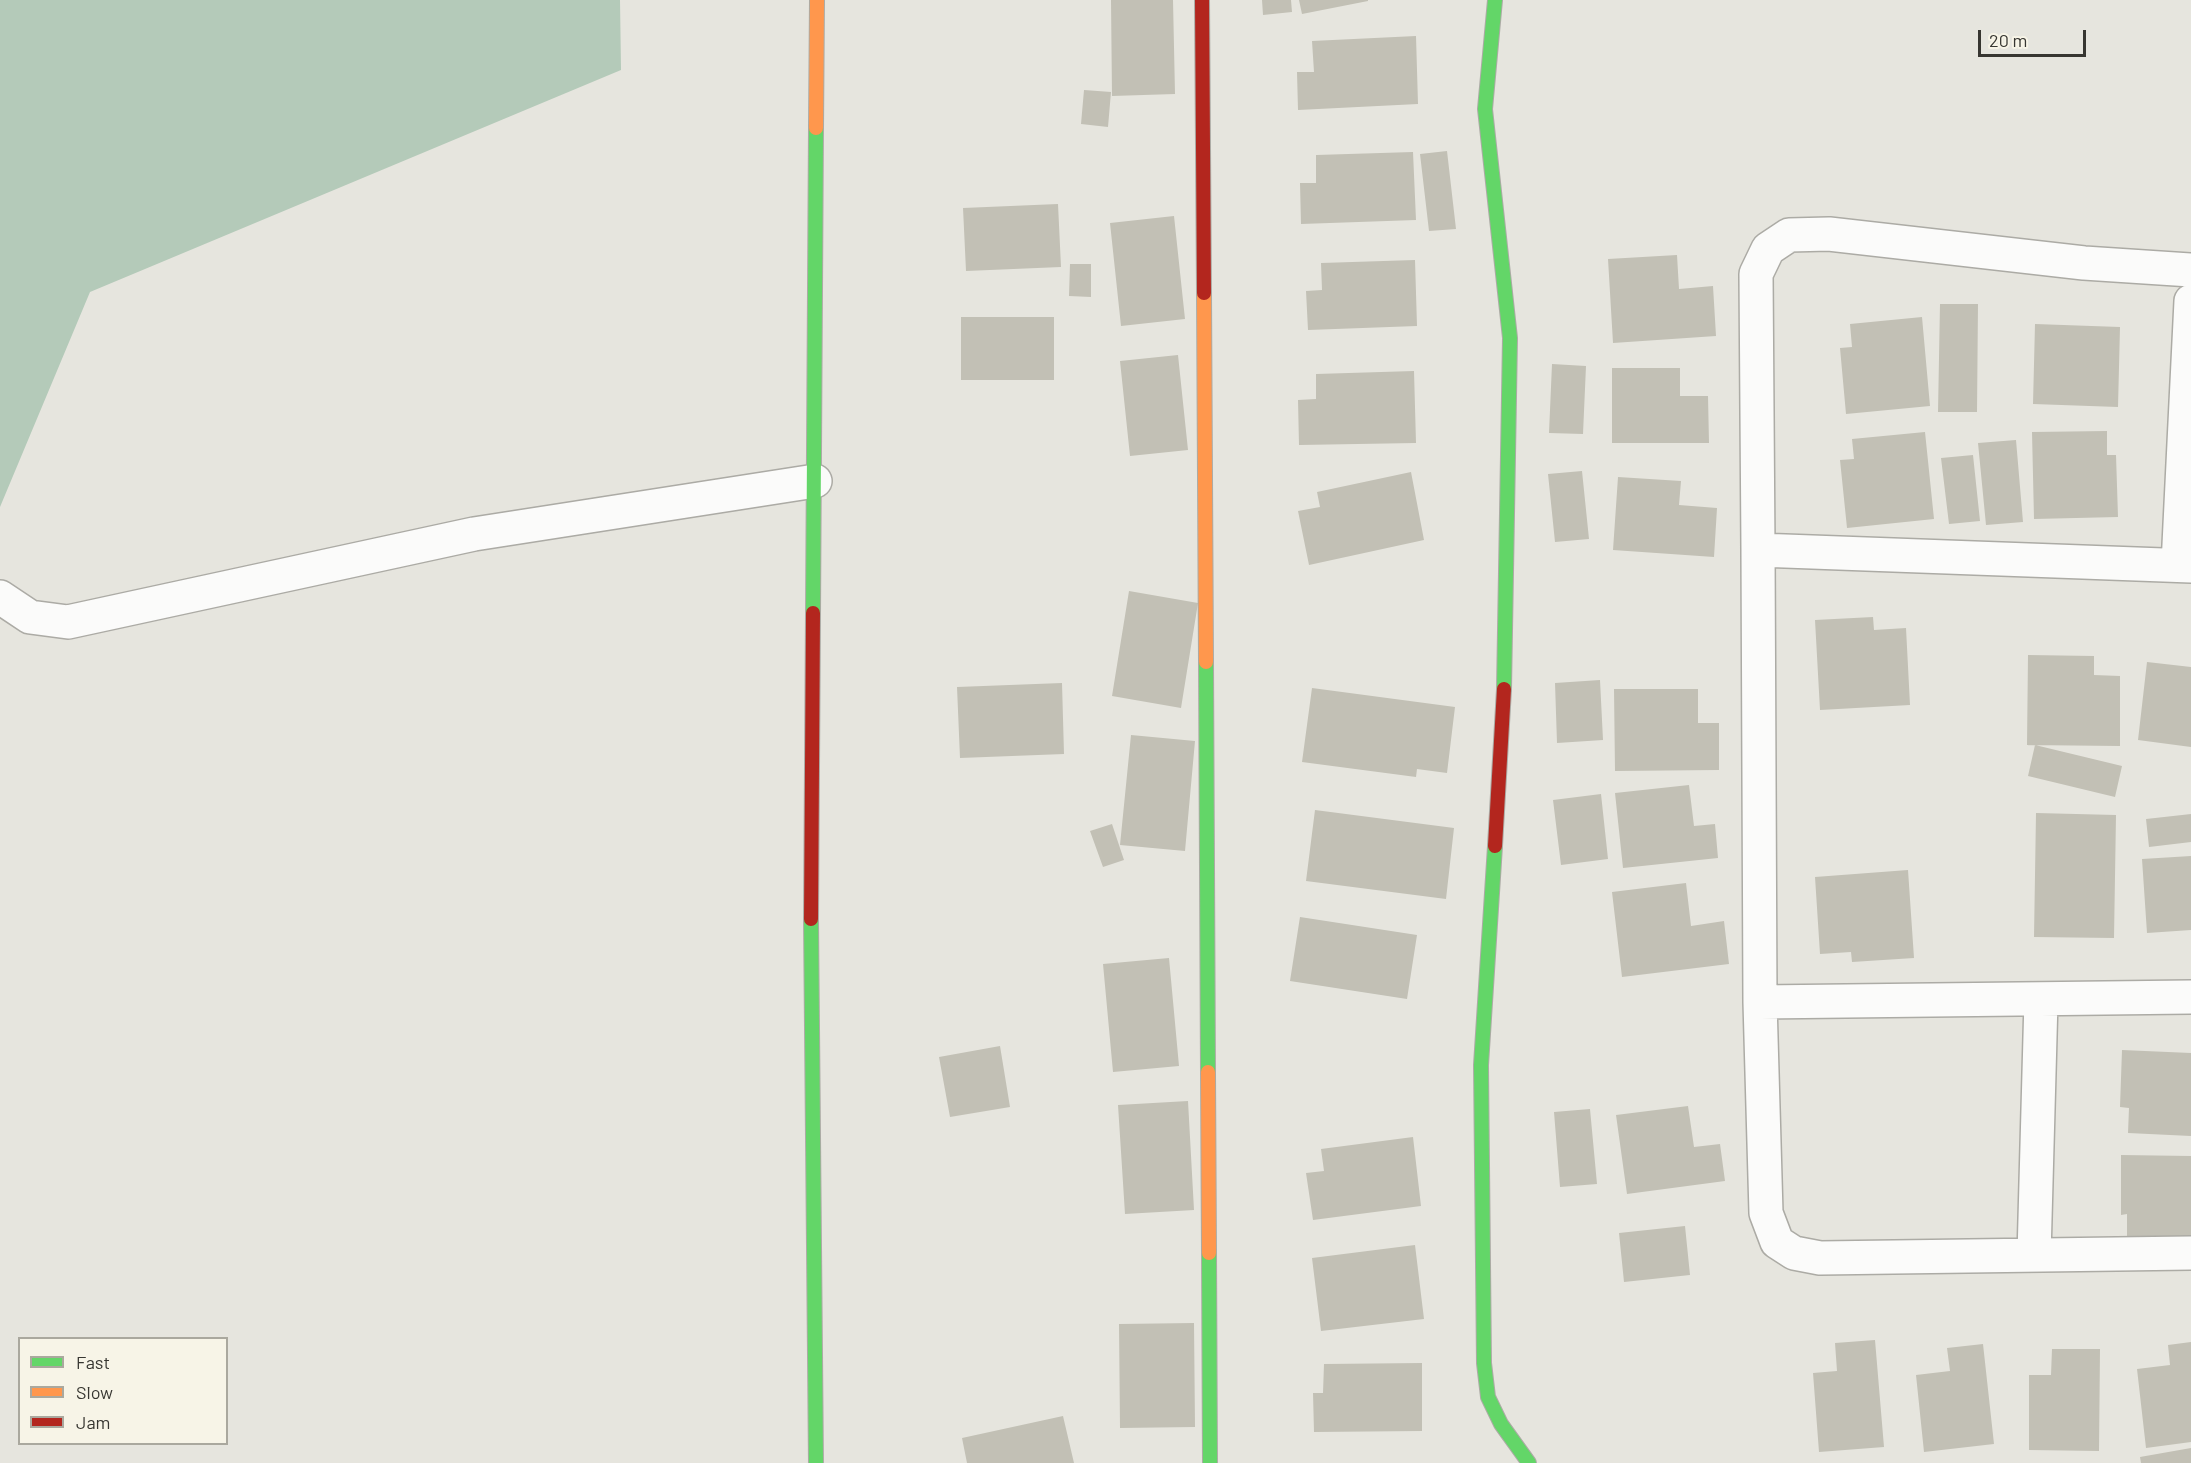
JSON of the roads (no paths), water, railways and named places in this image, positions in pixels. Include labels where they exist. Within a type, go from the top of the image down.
[{"type":"street","points":[[816,1463],[811,994],[817,0]]},
{"type":"street","points":[[1202,0],[1210,1463]]},
{"type":"street","points":[[1495,0],[1485,109],[1510,338],[1511,391],[1503,710],[1481,1065],[1484,1363],[1488,1397],[1501,1424],[1529,1463]]},
{"type":"street","points":[[2191,270],[2084,263],[1829,234],[1790,235],[1768,249],[1756,273],[1760,1002],[1766,1213],[1777,1242],[1794,1253],[1820,1258],[2191,1253]]},
{"type":"street","points":[[1758,550],[2185,566],[2191,301]]},
{"type":"street","points":[[0,597],[30,618],[68,622],[474,534],[815,481]]},
{"type":"street","points":[[1760,1002],[2191,997]]},
{"type":"street","points":[[2034,1255],[2041,1000]]}]
